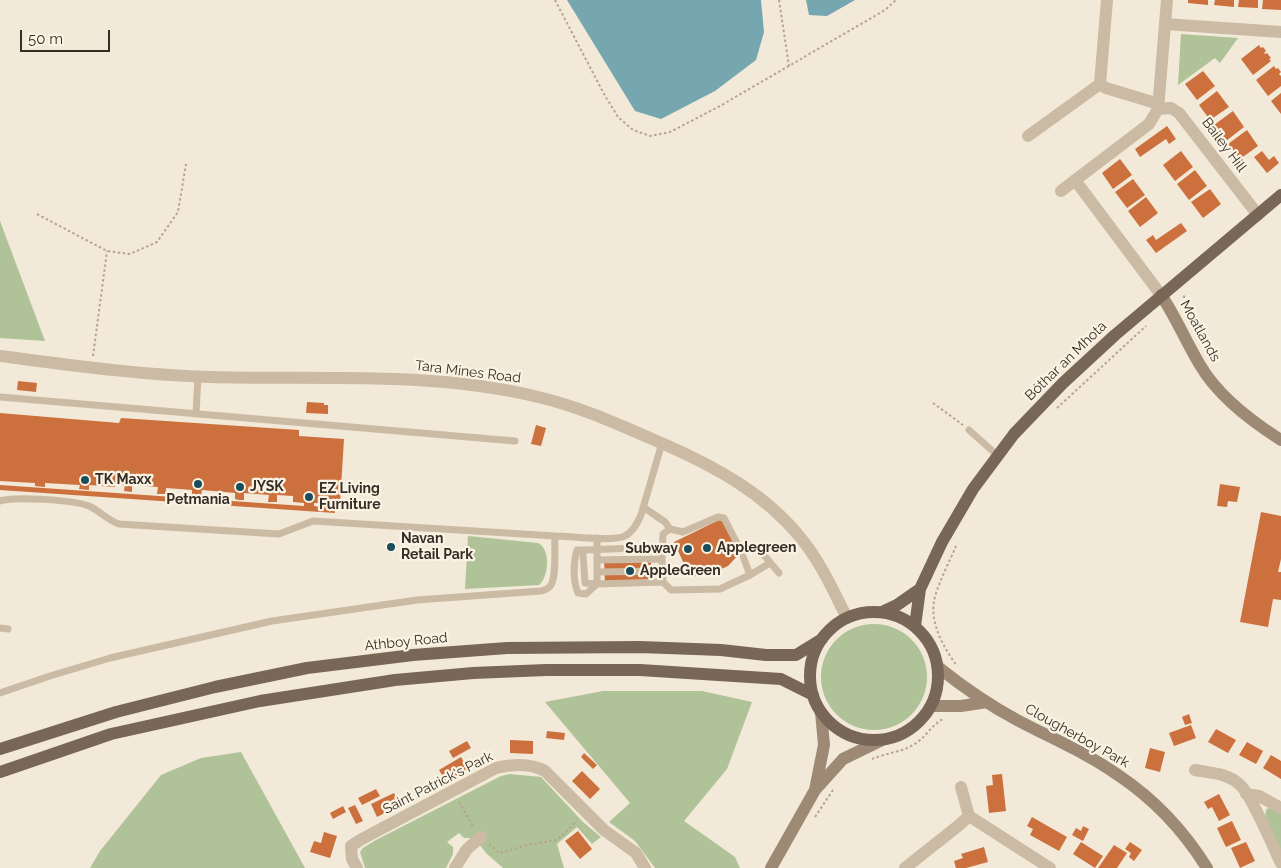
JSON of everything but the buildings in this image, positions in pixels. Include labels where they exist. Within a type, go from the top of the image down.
[{"type":"main road","name":"Bóthar an Mhota","points":[[915,626],[920,589],[942,542],[962,506],[998,455],[1032,414],[1063,383],[1161,295],[1281,195]]},
{"type":"main road","points":[[882,612],[897,605],[920,589]]},
{"type":"main road","points":[[882,612],[898,616],[915,626],[925,636],[933,650],[938,667],[937,690],[931,706],[920,722],[907,732],[882,740],[855,738],[841,732],[821,712],[813,695],[810,676],[814,655],[822,639],[832,628],[847,618],[865,613],[882,612]]},
{"type":"main road","name":"Athboy Road","points":[[0,749],[116,712],[215,687],[307,668],[413,655],[507,648],[640,647],[721,650],[766,655],[796,655],[822,639]]},
{"type":"main road","points":[[0,772],[111,734],[260,701],[395,680],[473,673],[546,670],[640,670],[781,678],[813,695]]},
{"type":"street","points":[[1028,136],[1100,84],[1107,0]]},
{"type":"street","points":[[1061,191],[1149,124],[1159,106],[1167,0]]},
{"type":"street","points":[[1165,24],[1279,34]]},
{"type":"street","name":"Bailey Hill","points":[[1100,84],[1106,88],[1180,112],[1258,215]]},
{"type":"street","points":[[1075,180],[1161,295]]},
{"type":"street","name":"Moatlands","points":[[1161,295],[1174,314],[1206,375],[1234,404],[1268,432],[1281,440]]},
{"type":"street","name":"Tara Mines Road","points":[[0,356],[92,367],[198,376],[393,379],[486,387],[565,405],[633,430],[684,453],[744,486],[770,505],[813,552],[847,618]]},
{"type":"street","name":"Clougherboy Park","points":[[938,667],[987,702],[1073,748],[1118,775],[1161,809],[1196,850],[1207,868]]},
{"type":"street","points":[[931,706],[962,706],[987,702]]},
{"type":"street","points":[[816,790],[824,745],[821,712]]},
{"type":"street","points":[[771,868],[816,790],[843,760],[882,740]]},
{"type":"street","name":"Saint Patrick's Park","points":[[357,868],[352,859],[352,846],[360,840],[496,768],[509,765],[535,765],[546,771],[586,814],[604,830],[636,853],[645,868]]},
{"type":"street","points":[[1195,770],[1222,774],[1240,784],[1281,863]]},
{"type":"street","points":[[961,788],[969,816],[1050,868]]},
{"type":"street","points":[[1246,794],[1259,796],[1281,808]]},
{"type":"street","points":[[905,868],[969,816]]},
{"type":"street","points":[[455,868],[468,848],[482,836]]},
{"type":"lane","points":[[196,414],[198,376]]},
{"type":"lane","points":[[0,398],[515,441]]},
{"type":"lane","points":[[969,430],[998,455]]},
{"type":"lane","points":[[0,501],[17,499],[77,502],[90,507],[119,524],[278,534],[313,521],[615,539],[625,536],[636,525],[641,515],[662,444]]},
{"type":"lane","points":[[643,507],[665,522],[670,529],[683,532],[718,517],[724,518],[741,551],[750,575]]},
{"type":"lane","points":[[670,529],[664,534],[662,571],[663,582],[671,590],[720,589],[770,563]]},
{"type":"lane","points":[[0,693],[110,658],[272,621],[417,600],[541,592],[552,584],[554,574],[554,536]]},
{"type":"lane","points":[[597,538],[597,549],[597,572],[596,584],[586,594],[578,593],[576,588],[575,557],[578,550],[597,549],[662,547]]},
{"type":"lane","points":[[585,550],[583,553],[585,584],[663,582]]},
{"type":"lane","points":[[763,554],[779,573]]},
{"type":"lane","points":[[597,560],[662,559]]},
{"type":"lane","points":[[597,572],[662,571]]},
{"type":"path","points":[[556,0],[604,94],[618,117],[633,130],[650,136],[670,132],[720,106],[885,10],[896,0]]},
{"type":"path","points":[[779,0],[789,66]]},
{"type":"path","points":[[37,214],[107,252],[130,254],[157,242],[178,212],[186,164]]},
{"type":"path","points":[[92,367],[107,252]]},
{"type":"path","points":[[1185,292],[1183,304],[1185,312]]},
{"type":"path","points":[[1063,403],[1138,334]]},
{"type":"path","points":[[933,403],[969,430]]},
{"type":"path","points":[[956,546],[934,601],[935,618],[940,636],[950,656],[960,669]]},
{"type":"path","points":[[870,760],[912,746],[938,722],[947,717]]},
{"type":"path","points":[[452,791],[478,833],[499,853],[556,840],[586,814]]},
{"type":"green space","points":[[1181,34],[1238,38],[1220,63],[1215,58],[1178,85]]},
{"type":"green space","points":[[0,221],[45,341],[0,338]]},
{"type":"green space","points":[[468,536],[538,543],[542,546],[547,557],[545,576],[539,585],[465,589]]},
{"type":"green space","points":[[874,624],[894,628],[911,640],[923,657],[927,677],[923,697],[911,714],[894,726],[874,730],[854,726],[837,714],[825,697],[821,677],[825,657],[837,640],[854,628]]},
{"type":"green space","points":[[603,691],[702,691],[752,702],[727,769],[684,821],[735,857],[740,868],[655,868],[635,841],[609,822],[630,803],[545,702]]},
{"type":"green space","points":[[241,752],[305,868],[90,868],[100,851],[161,775],[201,758]]},
{"type":"green space","points":[[510,774],[541,777],[583,822],[601,837],[592,844],[577,827],[557,844],[564,868],[503,868],[487,854],[474,838],[464,838],[459,833],[447,842],[453,847],[453,854],[446,868],[365,868],[360,852],[363,848],[501,776]]},
{"type":"green space","points":[[1268,808],[1281,813],[1281,852],[1265,818]]},
{"type":"water","points":[[567,0],[761,0],[764,32],[756,60],[715,91],[661,119],[635,111]]},
{"type":"water","points":[[806,0],[855,0],[827,16],[809,15]]},
{"type":"place","name":"TK Maxx","points":[[85,480]]},
{"type":"place","name":"Petmania","points":[[198,484]]},
{"type":"place","name":"JYSK","points":[[240,487]]},
{"type":"place","name":"EZ Living Furniture","points":[[309,497]]},
{"type":"place","name":"Navan Retail Park","points":[[391,547]]},
{"type":"place","name":"Applegreen","points":[[707,548]]},
{"type":"place","name":"Subway","points":[[688,549]]},
{"type":"place","name":"AppleGreen","points":[[630,571]]}]
